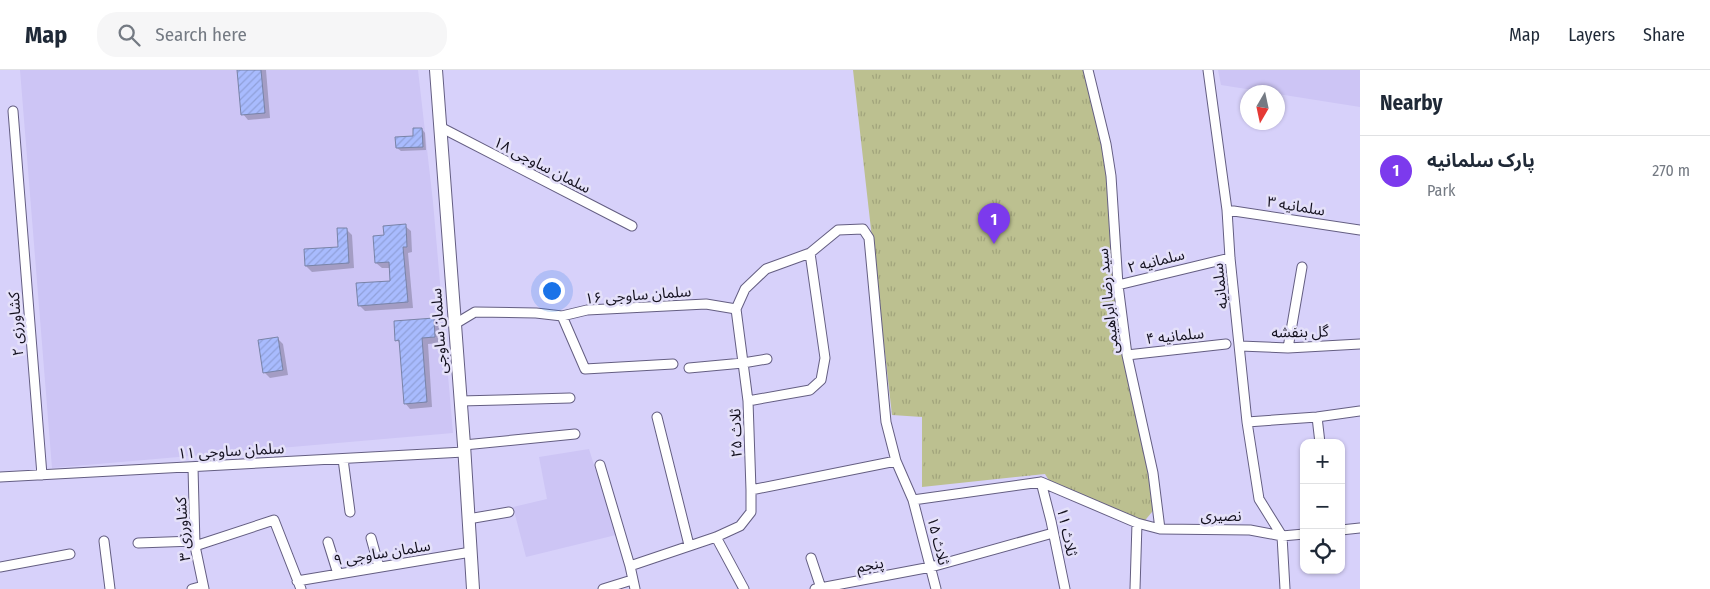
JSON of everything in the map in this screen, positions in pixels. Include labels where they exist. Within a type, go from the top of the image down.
[{"type":"street","name":"سلمان ساوجی","points":[[436,70],[473,589]]},
{"type":"street","name":"سید رضا ابراهیمی","points":[[1088,70],[1106,144],[1111,176],[1118,285],[1127,355],[1153,473],[1160,529]]},
{"type":"street","name":"سلمانیه","points":[[1208,70],[1227,210],[1230,258],[1247,422],[1259,499],[1282,536]]},
{"type":"street","name":"کشاورزی ۲","points":[[14,112],[42,475]]},
{"type":"street","name":"سلمان ساوجی ۱۸","points":[[440,127],[632,226]]},
{"type":"street","name":"سلمانیه ۳","points":[[1227,210],[1360,230]]},
{"type":"street","name":"ثلاث ۱۵","points":[[810,253],[838,230],[863,229],[869,238],[886,422],[896,461],[913,500],[936,589]]},
{"type":"street","points":[[748,401],[736,309],[745,290],[758,275],[777,265],[810,253]]},
{"type":"street","name":"ثلاث ۲۵","points":[[630,566],[716,537],[740,526],[751,512],[748,401],[810,390],[821,380],[825,358],[810,253]]},
{"type":"street","name":"سلمانیه ۲","points":[[1118,285],[1230,258]]},
{"type":"street","points":[[1288,348],[1302,267]]},
{"type":"street","name":"سلمان ساوجی ۱۶","points":[[455,324],[475,312],[536,313],[562,316],[587,310],[706,304],[736,309]]},
{"type":"street","points":[[562,316],[585,369],[673,364]]},
{"type":"street","name":"سلمانیه ۴","points":[[1127,355],[1226,344]]},
{"type":"street","name":"گل بنفشه","points":[[1240,346],[1288,348],[1360,344]]},
{"type":"street","points":[[689,368],[767,359]]},
{"type":"street","points":[[460,401],[570,398]]},
{"type":"street","points":[[1247,422],[1317,417],[1360,410]]},
{"type":"street","points":[[657,417],[689,545]]},
{"type":"street","points":[[1317,417],[1320,439]]},
{"type":"street","name":"سلمان ساوجی ۱۱","points":[[0,478],[343,459],[464,449],[575,434]]},
{"type":"street","points":[[343,459],[350,512]]},
{"type":"street","points":[[751,490],[896,461]]},
{"type":"street","points":[[600,465],[634,585],[603,589]]},
{"type":"street","name":"کشاورزی ۳","points":[[193,467],[195,543],[204,588]]},
{"type":"street","points":[[913,500],[1041,482]]},
{"type":"street","name":"نصیری","points":[[1041,482],[1137,523],[1160,529],[1250,530],[1282,536],[1300,534]]},
{"type":"street","name":"ثلاث ۱۱","points":[[1041,482],[1065,589]]},
{"type":"street","points":[[468,520],[509,512]]},
{"type":"street","points":[[138,544],[195,543],[274,520],[299,585]]},
{"type":"street","points":[[1135,589],[1137,523]]},
{"type":"street","points":[[1345,530],[1360,528]]},
{"type":"street","name":"پنجم","points":[[818,588],[931,567],[1053,533]]},
{"type":"street","points":[[1282,536],[1285,589]]},
{"type":"street","points":[[716,537],[744,589]]},
{"type":"street","points":[[371,538],[379,567]]},
{"type":"street","points":[[104,542],[110,589]]},
{"type":"street","points":[[328,542],[338,574]]},
{"type":"street","name":"سلمان ساوجی ۹","points":[[299,585],[338,574],[471,552]]},
{"type":"street","points":[[0,567],[70,554]]},
{"type":"street","points":[[811,558],[818,588]]},
{"type":"street","points":[[192,589],[204,588]]},
{"type":"shaded area","points":[[20,70],[418,70],[433,202],[453,433],[52,468]]},
{"type":"shaded area","points":[[1218,70],[1360,70],[1360,107],[1285,95],[1285,85],[1240,85],[1240,88],[1221,85]]},
{"type":"shaded area","points":[[589,449],[616,535],[526,557],[513,507],[547,499],[539,457]]},
{"type":"green space","points":[[853,70],[1088,70],[1108,158],[1120,298],[1157,506],[1142,524],[1053,487],[1045,474],[922,487],[922,417],[892,415]]},
{"type":"building","points":[[237,70],[261,70],[265,113],[241,115]]},
{"type":"building","points":[[413,128],[422,128],[423,147],[396,148],[395,137],[413,136]]},
{"type":"building","points":[[406,224],[407,247],[403,247],[408,302],[358,306],[356,283],[390,281],[389,262],[375,263],[373,236],[384,235],[383,226]]},
{"type":"building","points":[[337,228],[347,228],[349,263],[305,266],[304,249],[338,247]]},
{"type":"building","points":[[434,318],[435,337],[422,338],[427,402],[404,404],[399,340],[395,341],[394,321]]},
{"type":"building","points":[[278,337],[283,370],[263,373],[258,340]]},
{"type":"place","name":"پارک سلمانیه","points":[[994,244]]}]
